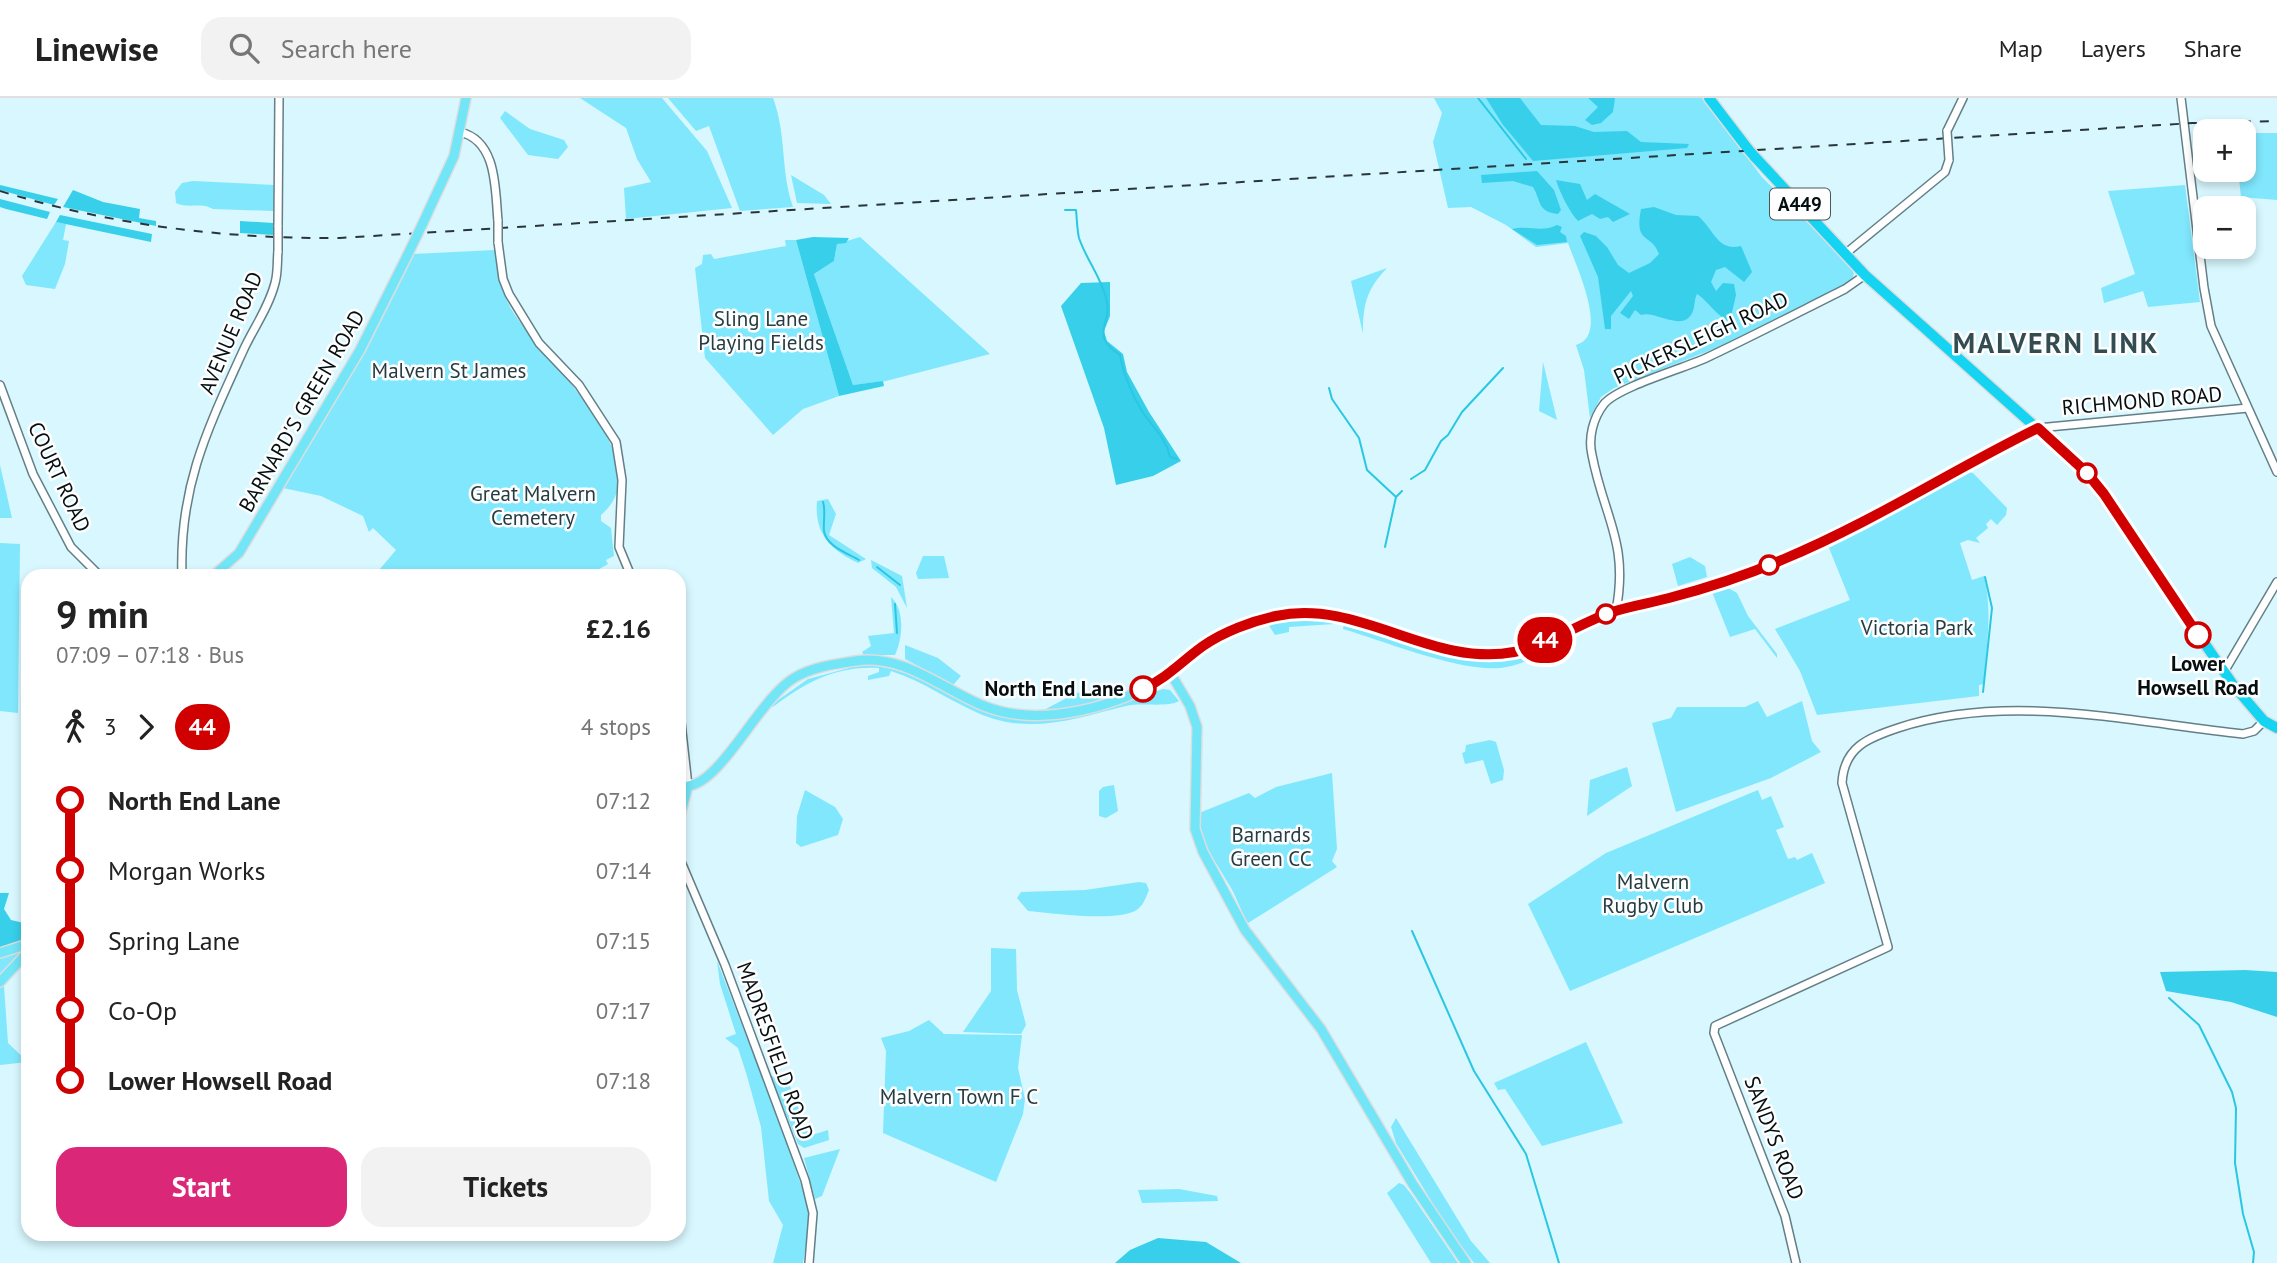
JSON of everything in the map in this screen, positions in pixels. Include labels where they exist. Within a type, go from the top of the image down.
[{"type":"highway","name":"A449","points":[[1709,98],[1751,153],[1865,275],[2087,473],[2224,672],[2264,721],[2277,728]]},
{"type":"main road","points":[[460,132],[466,98]]},
{"type":"main road","name":"BARNARD'S GREEN ROAD","points":[[221,569],[239,553],[360,350],[454,156],[460,132]]},
{"type":"main road","points":[[686,793],[688,786],[699,785],[718,766],[776,692],[795,677],[837,664],[884,661],[938,681],[984,706],[1014,714],[1040,715],[1068,713],[1107,703],[1143,689],[1171,674],[1190,706],[1197,727],[1195,829],[1203,852],[1245,930],[1321,1029],[1452,1247],[1466,1263]]},
{"type":"main road","points":[[0,953],[21,946]]},
{"type":"main road","points":[[0,982],[21,960]]},
{"type":"street","name":"AVENUE ROAD","points":[[183,569],[181,536],[187,493],[205,439],[275,283],[278,251],[279,98]]},
{"type":"street","points":[[1845,254],[1939,177],[1949,160],[1947,131],[1963,98]]},
{"type":"street","points":[[2181,98],[2210,320],[2277,472]]},
{"type":"street","points":[[460,132],[475,138],[487,156],[496,182],[501,269],[509,294],[539,343],[579,385],[616,442],[622,467],[619,547],[628,569]]},
{"type":"street","name":"PICKERSLEIGH ROAD","points":[[1616,611],[1620,585],[1620,552],[1590,443],[1596,417],[1603,405],[1624,391],[1706,357],[1845,289],[1865,275]]},
{"type":"street","name":"COURT ROAD","points":[[0,385],[33,474],[71,547],[93,569]]},
{"type":"street","name":"RICHMOND ROAD","points":[[2038,428],[2248,408]]},
{"type":"street","points":[[1171,674],[1202,646],[1218,637],[1279,615],[1326,612],[1452,650],[1487,655],[1516,652],[1616,611],[1672,597],[1782,560],[1871,519],[1972,460],[2038,428]]},
{"type":"street","points":[[2224,672],[2277,582]]},
{"type":"street","name":"SANDYS ROAD","points":[[1796,1263],[1784,1216],[1714,1033],[1715,1027],[1888,947],[1842,783],[1846,760],[1858,744],[1918,721],[1956,713],[2010,711],[2099,715],[2243,734],[2254,731],[2264,721]]},
{"type":"street","points":[[686,768],[688,786]]},
{"type":"street","name":"MADRESFIELD ROAD","points":[[686,874],[729,975],[805,1180],[813,1213],[809,1263]]},
{"type":"green space","points":[[580,98],[662,98],[707,151],[732,208],[626,219],[624,188],[651,182],[637,159],[626,128]]},
{"type":"green space","points":[[668,98],[773,98],[793,207],[740,211],[709,126],[696,131]]},
{"type":"green space","points":[[1434,98],[1702,98],[1762,177],[1849,264],[1854,274],[1851,282],[1716,348],[1614,388],[1601,397],[1590,418],[1584,370],[1576,345],[1586,339],[1591,315],[1583,283],[1568,243],[1536,247],[1506,225],[1471,207],[1448,208],[1433,142],[1442,113]]},
{"type":"green space","points":[[505,111],[530,129],[564,140],[568,147],[558,159],[528,155],[500,118]]},
{"type":"green space","points":[[2256,133],[2277,133],[2277,200],[2241,196],[2239,182],[2256,182]]},
{"type":"green space","points":[[791,175],[824,195],[831,204],[797,203]]},
{"type":"green space","points":[[193,181],[274,185],[274,211],[213,209],[176,203],[175,192],[182,183]]},
{"type":"green space","points":[[2185,185],[2200,302],[2148,307],[2143,291],[2104,303],[2101,288],[2135,274],[2108,191]]},
{"type":"green space","points":[[56,222],[66,224],[63,240],[69,241],[65,264],[55,289],[26,285],[22,276]]},
{"type":"green space","name":"Sling Lane Playing Fields","points":[[860,237],[990,354],[886,381],[853,385],[814,274],[834,261],[837,244]]},
{"type":"green space","name":"Sling Lane Playing Fields","points":[[785,240],[796,240],[839,396],[803,409],[773,435],[705,358],[695,268],[702,264],[703,255],[711,254],[714,259],[786,246]]},
{"type":"green space","name":"Malvern St James","points":[[495,250],[502,286],[510,307],[590,409],[608,438],[618,466],[617,492],[601,515],[601,521],[611,528],[614,556],[606,560],[608,564],[599,569],[380,569],[396,550],[373,528],[369,532],[363,516],[321,496],[283,488],[352,374],[413,254]]},
{"type":"green space","points":[[1387,268],[1367,298],[1363,334],[1351,281]]},
{"type":"green space","points":[[1543,362],[1557,420],[1539,411]]},
{"type":"green space","points":[[0,465],[12,518],[0,518]]},
{"type":"green space","name":"Victoria Park","points":[[1964,471],[1973,473],[2007,508],[2006,515],[1997,525],[1991,519],[1986,524],[1988,528],[1976,538],[1980,543],[1968,540],[1960,543],[1972,580],[1984,576],[1987,590],[1984,684],[1979,685],[1979,696],[1817,715],[1800,671],[1775,629],[1850,600],[1827,543]]},
{"type":"green space","points":[[828,499],[836,514],[829,535],[866,559],[858,563],[826,540],[818,523],[817,501]]},
{"type":"green space","points":[[0,543],[20,544],[18,713],[0,711]]},
{"type":"green space","points":[[923,556],[944,556],[949,578],[918,579],[916,573]]},
{"type":"green space","points":[[1690,557],[1705,566],[1707,577],[1678,586],[1672,564]]},
{"type":"green space","points":[[871,560],[902,576],[907,608],[896,587],[872,568]]},
{"type":"green space","points":[[1728,588],[1737,593],[1748,616],[1777,654],[1777,658],[1755,629],[1730,637],[1712,592]]},
{"type":"green space","points":[[891,597],[901,617],[900,641],[895,655],[864,655],[862,652],[871,646],[868,636],[894,633]]},
{"type":"green space","points":[[1309,617],[1334,620],[1334,624],[1289,627],[1289,632],[1275,635],[1268,624]]},
{"type":"green space","points":[[1344,623],[1431,651],[1467,659],[1493,660],[1552,646],[1551,650],[1520,664],[1483,668],[1444,661],[1400,648],[1343,629]]},
{"type":"green space","points":[[905,645],[938,658],[961,676],[953,685],[905,659]]},
{"type":"green space","points":[[860,665],[876,666],[904,673],[970,705],[1020,719],[1068,717],[1163,689],[1170,690],[1179,701],[1132,705],[1053,723],[1016,723],[978,713],[891,671],[889,676],[868,680],[868,676],[879,672],[879,668],[864,668],[823,677],[797,690],[773,707],[771,705],[808,679]]},
{"type":"green space","points":[[1095,691],[1113,694],[1069,710],[1044,710],[1076,693]]},
{"type":"green space","name":"Malvern Rugby Club","points":[[1758,701],[1767,717],[1802,701],[1812,741],[1821,752],[1771,778],[1676,812],[1652,723],[1671,718],[1677,707],[1745,707]]},
{"type":"green space","points":[[1490,740],[1496,742],[1504,770],[1503,780],[1491,784],[1483,760],[1465,764],[1462,753],[1465,752],[1466,745]]},
{"type":"green space","points":[[1627,767],[1632,786],[1587,816],[1590,780]]},
{"type":"green space","name":"Barnards Green CC","points":[[1332,773],[1337,849],[1332,861],[1337,867],[1248,923],[1205,842],[1199,813],[1249,793],[1255,798],[1276,787]]},
{"type":"green space","points":[[1114,785],[1118,811],[1106,818],[1099,816],[1099,791],[1103,787]]},
{"type":"green space","points":[[805,790],[835,807],[843,819],[838,835],[801,847],[796,843],[797,816]]},
{"type":"green space","name":"Malvern Rugby Club","points":[[1758,790],[1762,800],[1771,796],[1784,827],[1776,830],[1788,859],[1795,857],[1797,860],[1812,853],[1825,883],[1570,991],[1528,904],[1606,853]]},
{"type":"green space","points":[[1146,883],[1149,890],[1142,905],[1129,913],[1116,916],[1028,911],[1017,898],[1021,892],[1085,890]]},
{"type":"green space","points":[[991,948],[1016,949],[1017,990],[1026,1025],[1021,1034],[963,1032],[991,991]]},
{"type":"green space","points":[[21,949],[21,968],[4,986],[8,1043],[21,1055],[21,1063],[0,1065],[0,956]]},
{"type":"green space","points":[[717,961],[777,1115],[811,1214],[803,1263],[773,1263],[783,1225],[769,1201],[761,1127],[747,1076],[738,1048],[725,1038],[736,1034],[720,984]]},
{"type":"green space","name":"Malvern Town F C","points":[[929,1020],[944,1034],[1022,1035],[1018,1068],[1025,1099],[1023,1114],[996,1182],[883,1133],[886,1051],[881,1038],[909,1031]]},
{"type":"green space","points":[[1586,1042],[1623,1123],[1542,1146],[1505,1089],[1498,1090],[1494,1083]]},
{"type":"green space","points":[[770,1075],[790,1086],[809,1136],[828,1130],[829,1140],[804,1148],[798,1144]]},
{"type":"green space","points":[[1396,1118],[1471,1241],[1490,1263],[1474,1263],[1447,1227],[1396,1143],[1391,1127]]},
{"type":"green space","points":[[840,1149],[822,1196],[815,1199],[804,1158]]},
{"type":"green space","points":[[1399,1183],[1411,1194],[1458,1263],[1431,1263],[1387,1193]]},
{"type":"green space","points":[[1179,1189],[1217,1196],[1218,1201],[1142,1203],[1138,1190]]},
{"type":"shaded area","points":[[1486,98],[1520,98],[1541,125],[1575,126],[1594,132],[1627,131],[1641,142],[1689,144],[1687,148],[1533,161],[1503,125]]},
{"type":"shaded area","points":[[1588,98],[1615,98],[1613,112],[1601,123],[1592,125],[1585,120],[1598,107]]},
{"type":"shaded area","points":[[1537,171],[1554,190],[1561,210],[1558,214],[1543,208],[1533,187],[1513,181],[1482,183],[1481,175]]},
{"type":"shaded area","points":[[1556,180],[1580,184],[1587,200],[1595,194],[1630,214],[1613,222],[1608,217],[1600,219],[1592,214],[1578,221],[1565,202]]},
{"type":"shaded area","points":[[0,185],[58,199],[54,205],[0,190]]},
{"type":"shaded area","points":[[73,190],[103,202],[140,209],[139,218],[156,221],[156,226],[63,207]]},
{"type":"shaded area","points":[[0,199],[50,212],[47,219],[6,209],[0,207]]},
{"type":"shaded area","points":[[1654,207],[1676,215],[1698,216],[1721,243],[1726,246],[1741,246],[1752,272],[1744,282],[1725,267],[1716,270],[1711,282],[1716,291],[1723,283],[1734,284],[1736,295],[1730,321],[1697,294],[1693,311],[1689,318],[1683,321],[1641,315],[1635,310],[1629,319],[1620,313],[1633,296],[1631,291],[1611,316],[1611,329],[1605,329],[1598,277],[1580,236],[1584,232],[1596,236],[1607,247],[1618,265],[1629,273],[1650,263],[1659,254],[1642,233],[1639,220],[1641,209]]},
{"type":"shaded area","points":[[60,215],[152,234],[151,242],[56,222]]},
{"type":"shaded area","points":[[240,221],[273,223],[273,235],[240,233]]},
{"type":"shaded area","points":[[1557,225],[1562,227],[1560,232],[1566,236],[1567,242],[1537,245],[1512,229],[1546,228]]},
{"type":"shaded area","points":[[813,237],[849,238],[846,243],[837,244],[834,261],[814,274],[853,385],[883,381],[884,386],[839,396],[796,240]]},
{"type":"shaded area","points":[[1110,282],[1110,316],[1104,331],[1107,341],[1123,354],[1127,372],[1181,461],[1153,476],[1116,485],[1104,428],[1061,306],[1081,283]]},
{"type":"shaded area","points":[[0,893],[9,893],[4,909],[11,920],[21,922],[21,942],[0,949]]},
{"type":"shaded area","points":[[2160,972],[2277,972],[2277,1017],[2231,1002],[2166,991]]},
{"type":"shaded area","points":[[1158,1238],[1206,1242],[1241,1263],[1115,1263],[1130,1250]]},
{"type":"waterway","points":[[1478,98],[1526,159]]},
{"type":"waterway","points":[[1065,210],[1076,210],[1079,238],[1104,290],[1108,308],[1103,335],[1105,341],[1120,355],[1138,405],[1162,438],[1170,457],[1177,459]]},
{"type":"waterway","points":[[1411,479],[1425,470],[1441,441],[1448,435],[1462,412],[1503,368]]},
{"type":"waterway","points":[[1329,388],[1332,399],[1359,438],[1367,470],[1396,497]]},
{"type":"waterway","points":[[1385,547],[1396,497],[1402,491]]},
{"type":"waterway","points":[[823,502],[824,531],[829,541],[859,560]]},
{"type":"waterway","points":[[877,567],[900,585]]},
{"type":"waterway","points":[[1983,692],[1992,608],[1985,577]]},
{"type":"waterway","points":[[895,604],[897,633]]},
{"type":"waterway","points":[[1412,931],[1474,1071],[1526,1154],[1559,1263]]},
{"type":"waterway","points":[[2169,998],[2199,1025],[2232,1092],[2236,1108],[2235,1163],[2243,1214],[2254,1252],[2253,1263]]},
{"type":"railway","points":[[0,191],[84,213],[168,228],[254,236],[340,238],[2193,123],[2277,121]]},
{"type":"bus line","name":"44","points":[[1143,689],[1161,681],[1202,646],[1218,637],[1279,615],[1326,612],[1452,650],[1487,655],[1516,652],[1616,611],[1672,597],[1782,560],[1846,532],[1972,460],[2038,428],[2087,473],[2104,494],[2198,635]]},
{"type":"place","name":"Lower Howsell Road","points":[[2198,635]]},
{"type":"place","name":"North End Lane","points":[[1143,689]]},
{"type":"district","name":"MALVERN LINK","points":[[2056,343]]},
{"type":"park label","name":"Great Malvern Cemetery","points":[[533,506]]}]
